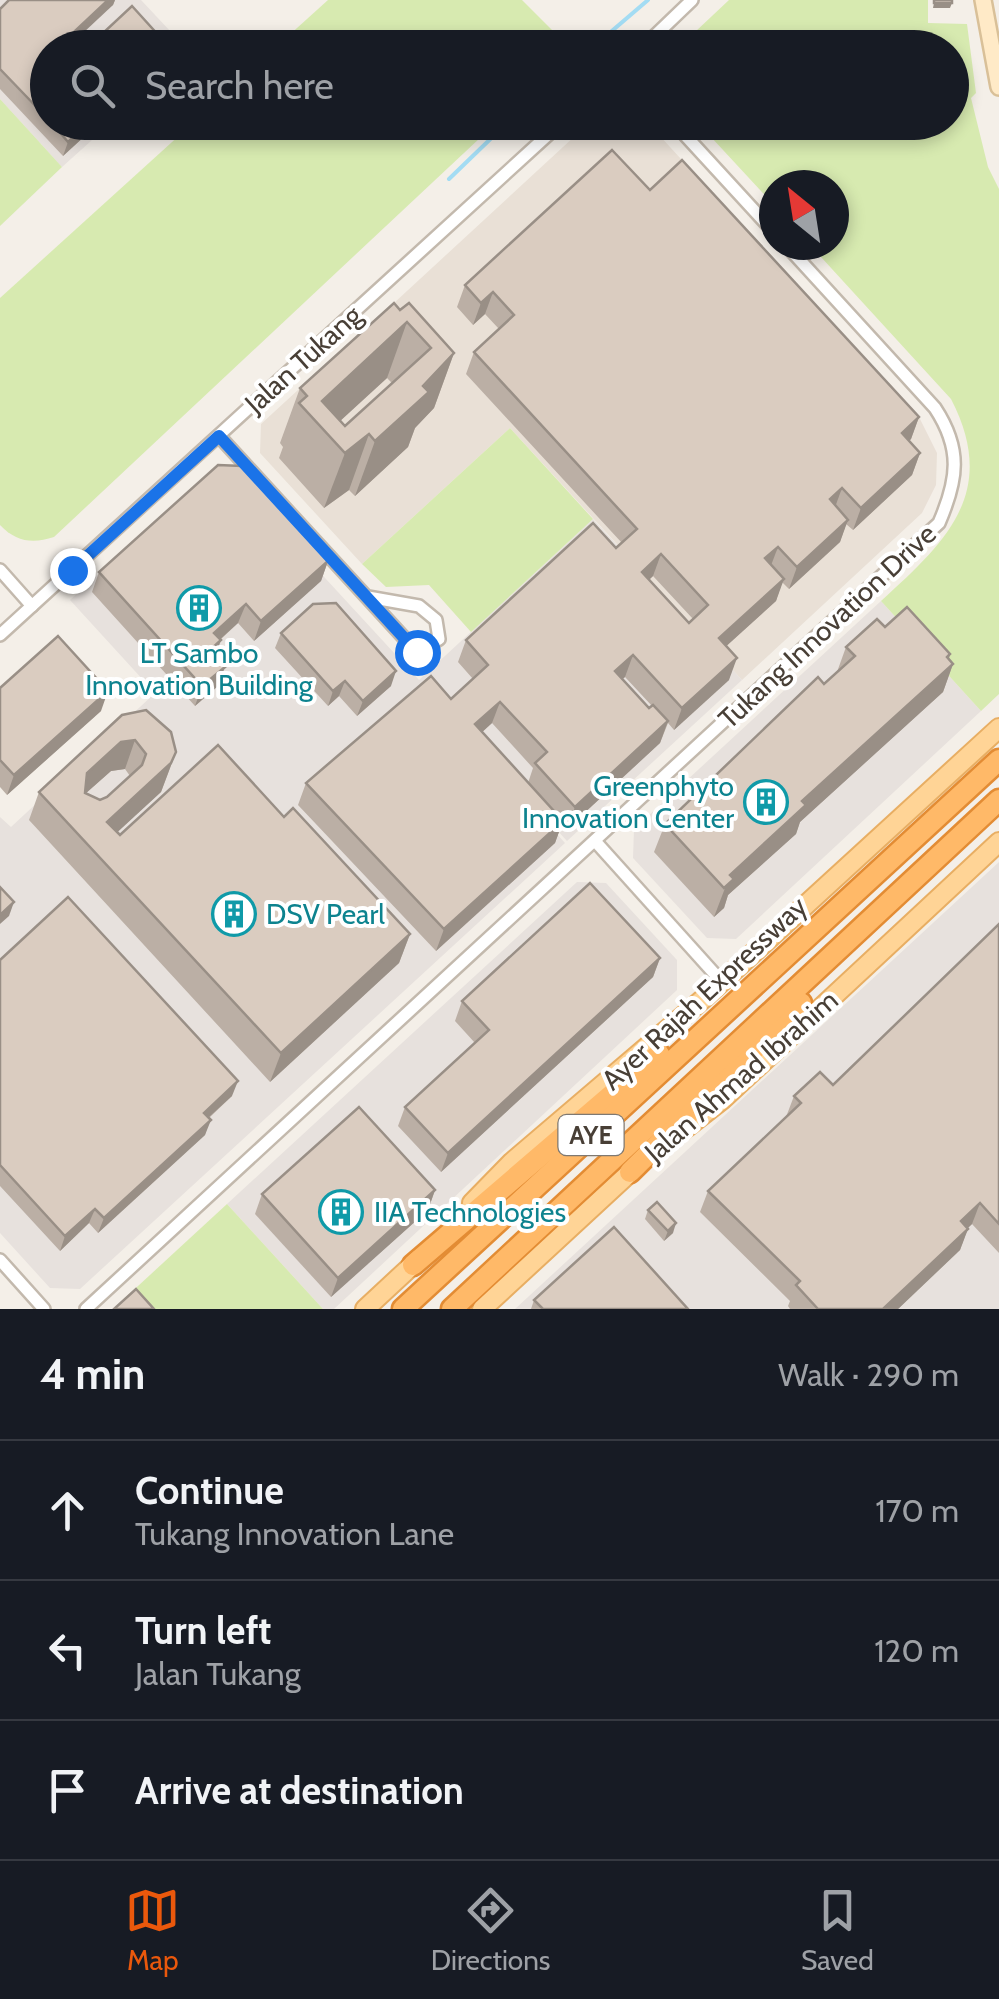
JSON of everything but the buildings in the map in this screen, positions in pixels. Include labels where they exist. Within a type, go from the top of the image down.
[{"type":"highway","name":"Ayer Rajah Expressway","points":[[403,1309],[999,760]]},
{"type":"highway","name":"AYE","points":[[452,1309],[999,800]]},
{"type":"highway","points":[[413,1265],[666,1048],[779,961]]},
{"type":"highway","points":[[630,1172],[798,1006],[816,986],[821,968]]},
{"type":"main road","points":[[982,0],[999,86]]},
{"type":"main road","points":[[365,1309],[512,1162],[721,980],[999,728]]},
{"type":"main road","name":"Jalan Ahmad Ibrahim","points":[[482,1309],[630,1172],[723,1099],[999,842]]},
{"type":"street","points":[[660,30],[692,0]]},
{"type":"street","name":"Jalan Tukang","points":[[0,635],[542,140]]},
{"type":"street","points":[[690,140],[759,216]]},
{"type":"street","name":"Tukang Innovation Drive","points":[[86,1309],[939,523],[955,487],[956,455],[950,431],[935,408],[800,260]]},
{"type":"street","points":[[219,436],[417,652],[439,639],[436,620],[419,606],[368,597]]},
{"type":"street","points":[[0,570],[32,606]]},
{"type":"street","points":[[595,841],[721,980]]},
{"type":"street","points":[[0,1260],[44,1309]]},
{"type":"shaded area","points":[[0,0],[141,0],[169,30],[30,30],[30,132],[0,99]]},
{"type":"shaded area","points":[[37,140],[92,140],[62,167]]},
{"type":"shaded area","points":[[571,140],[664,140],[759,244],[759,260],[774,260],[920,419],[937,453],[936,485],[922,513],[742,680],[510,428],[362,564],[260,453],[261,424],[323,367],[374,329],[394,303]]},
{"type":"shaded area","points":[[204,477],[233,478],[565,843],[80,1289],[50,1288],[0,1233],[0,817],[11,827],[155,693],[70,600]]},
{"type":"shaded area","points":[[593,519],[742,680],[567,841],[419,680]]},
{"type":"shaded area","points":[[881,601],[981,711],[736,939],[707,938],[633,858],[634,829]]},
{"type":"shaded area","points":[[999,862],[999,1309],[515,1309]]},
{"type":"shaded area","points":[[577,882],[606,883],[677,960],[677,990],[334,1309],[323,1309],[227,1204]]},
{"type":"green space","points":[[328,0],[522,0],[552,30],[295,30]]},
{"type":"green space","points":[[729,0],[928,0],[928,23],[967,24],[968,30],[697,30]]},
{"type":"green space","points":[[969,39],[976,93],[971,98],[988,167],[999,189],[999,694],[981,711],[881,601],[927,557],[959,512],[970,461],[951,399],[824,260],[849,260],[849,170],[759,170],[759,189],[714,140],[969,140]]},
{"type":"green space","points":[[0,99],[30,132],[30,140],[37,140],[62,167],[0,226]]},
{"type":"green space","points":[[174,140],[478,140],[54,537],[39,540],[19,538],[0,525],[0,298]]},
{"type":"green space","points":[[510,428],[593,519],[471,632],[429,585],[386,587],[362,564]]},
{"type":"green space","points":[[227,1204],[323,1309],[135,1309],[125,1298]]},
{"type":"waterway","points":[[613,30],[648,0]]},
{"type":"waterway","points":[[449,179],[489,140]]},
{"type":"place","name":"LT Sambo Innovation Building","points":[[199,608]]},
{"type":"place","name":"Greenphyto Innovation Center","points":[[766,802]]},
{"type":"place","name":"DSV Pearl","points":[[234,914]]},
{"type":"place","name":"IIA Technologies","points":[[341,1212]]},
{"type":"route","points":[[72,570],[219,436],[417,652]]}]
